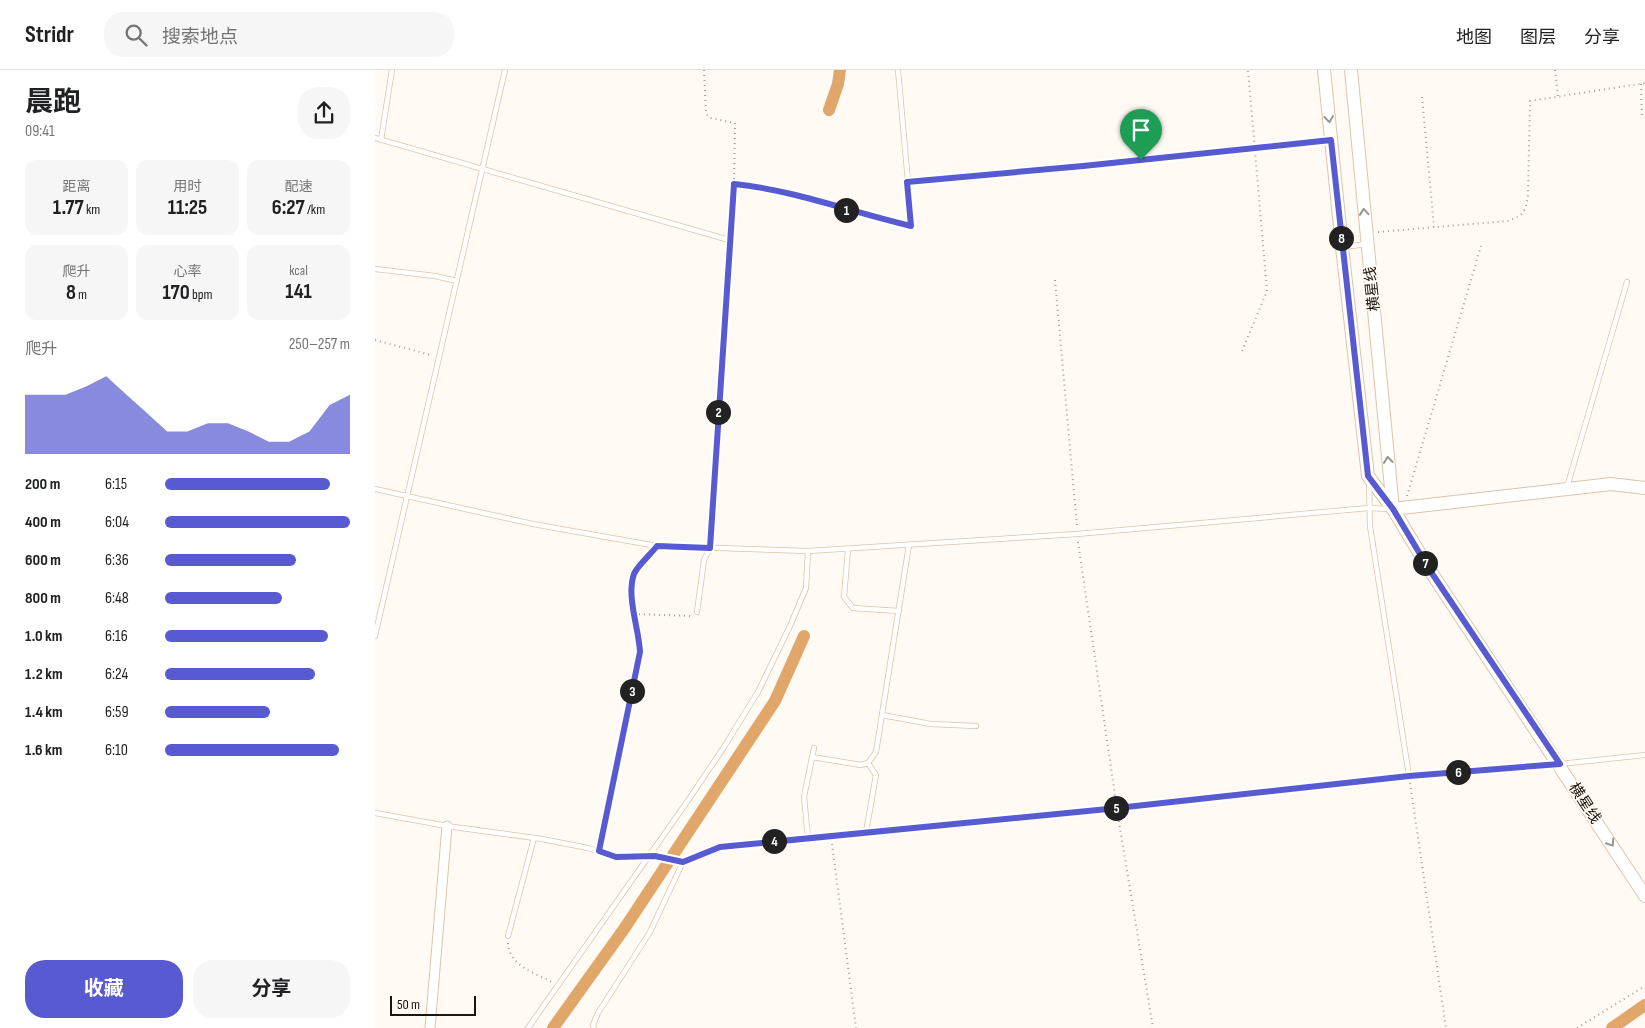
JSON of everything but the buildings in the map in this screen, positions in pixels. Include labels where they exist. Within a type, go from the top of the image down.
[{"type":"street","name":"横星线","points":[[1324,70],[1341,247],[1368,476],[1398,508],[1429,569],[1560,764],[1645,896]]},
{"type":"street","name":"横星线","points":[[1351,70],[1367,239],[1398,508]]},
{"type":"street","points":[[1398,508],[1566,491],[1611,484],[1645,488]]},
{"type":"street","points":[[430,1028],[447,826]]},
{"type":"lane","points":[[381,140],[392,70]]},
{"type":"lane","points":[[375,636],[505,70]]},
{"type":"lane","points":[[898,70],[907,182]]},
{"type":"lane","points":[[375,138],[729,240]]},
{"type":"lane","points":[[1341,247],[1367,239]]},
{"type":"lane","points":[[375,269],[435,276],[457,281]]},
{"type":"lane","points":[[1566,491],[1627,282]]},
{"type":"lane","points":[[1368,476],[1370,526],[1409,776]]},
{"type":"lane","points":[[375,489],[407,498],[533,524],[657,546],[808,551],[1077,534],[1369,508],[1398,508]]},
{"type":"lane","points":[[812,757],[861,765],[868,763],[876,752],[909,545]]},
{"type":"lane","points":[[632,583],[635,572],[657,546]]},
{"type":"lane","points":[[697,612],[704,560],[710,548]]},
{"type":"lane","points":[[848,548],[844,597],[853,608],[899,611]]},
{"type":"lane","points":[[528,1028],[557,984],[652,855],[725,747],[758,692],[806,588],[808,551]]},
{"type":"lane","points":[[882,715],[931,724],[976,726]]},
{"type":"lane","points":[[808,838],[804,797],[813,748]]},
{"type":"lane","points":[[375,813],[447,826],[534,838],[599,851],[616,857],[652,855],[683,862],[720,847],[1117,808],[1409,776],[1645,755]]},
{"type":"lane","points":[[866,832],[876,775],[868,763]]},
{"type":"lane","points":[[508,936],[534,838]]},
{"type":"lane","points":[[594,1028],[593,1025],[598,1013],[650,932],[683,862]]},
{"type":"path","points":[[705,70],[706,114],[711,118],[735,123],[734,184],[710,548]]},
{"type":"path","points":[[1241,351],[1267,291],[1248,70]]},
{"type":"path","points":[[1555,70],[1558,97]]},
{"type":"path","points":[[1367,239],[1433,228],[1508,221],[1520,217],[1526,208],[1528,194],[1530,101],[1645,83]]},
{"type":"path","points":[[1641,84],[1642,118]]},
{"type":"path","points":[[1422,96],[1433,228]]},
{"type":"path","points":[[734,184],[798,194],[834,206],[911,226],[907,182],[1331,140]]},
{"type":"path","points":[[1398,508],[1481,246]]},
{"type":"path","points":[[1055,280],[1077,534],[1117,808],[1153,1028]]},
{"type":"path","points":[[375,340],[439,357]]},
{"type":"path","points":[[599,851],[640,652],[639,636],[634,614],[632,583]]},
{"type":"path","points":[[634,614],[689,618],[697,612]]},
{"type":"path","points":[[1409,776],[1446,1028]]},
{"type":"path","points":[[831,836],[856,1028]]},
{"type":"path","points":[[508,936],[509,948],[514,960],[525,969],[557,984]]},
{"type":"path","points":[[1577,1028],[1645,986]]},
{"type":"waterway","points":[[829,110],[838,84],[840,70]]},
{"type":"waterway","points":[[553,1028],[624,929],[775,701],[804,636]]},
{"type":"waterway","points":[[1612,1028],[1645,1005]]},
{"type":"route","points":[[1331,140],[1341,247],[1368,476],[1393,509],[1429,569],[1560,764],[1409,776],[1108,809],[720,847],[683,862],[649,855],[616,857],[599,851],[640,652],[639,636],[634,614],[632,583],[635,572],[657,546],[710,548],[734,184],[798,194],[872,217],[911,226],[907,182],[1141,160],[1331,140]]}]
